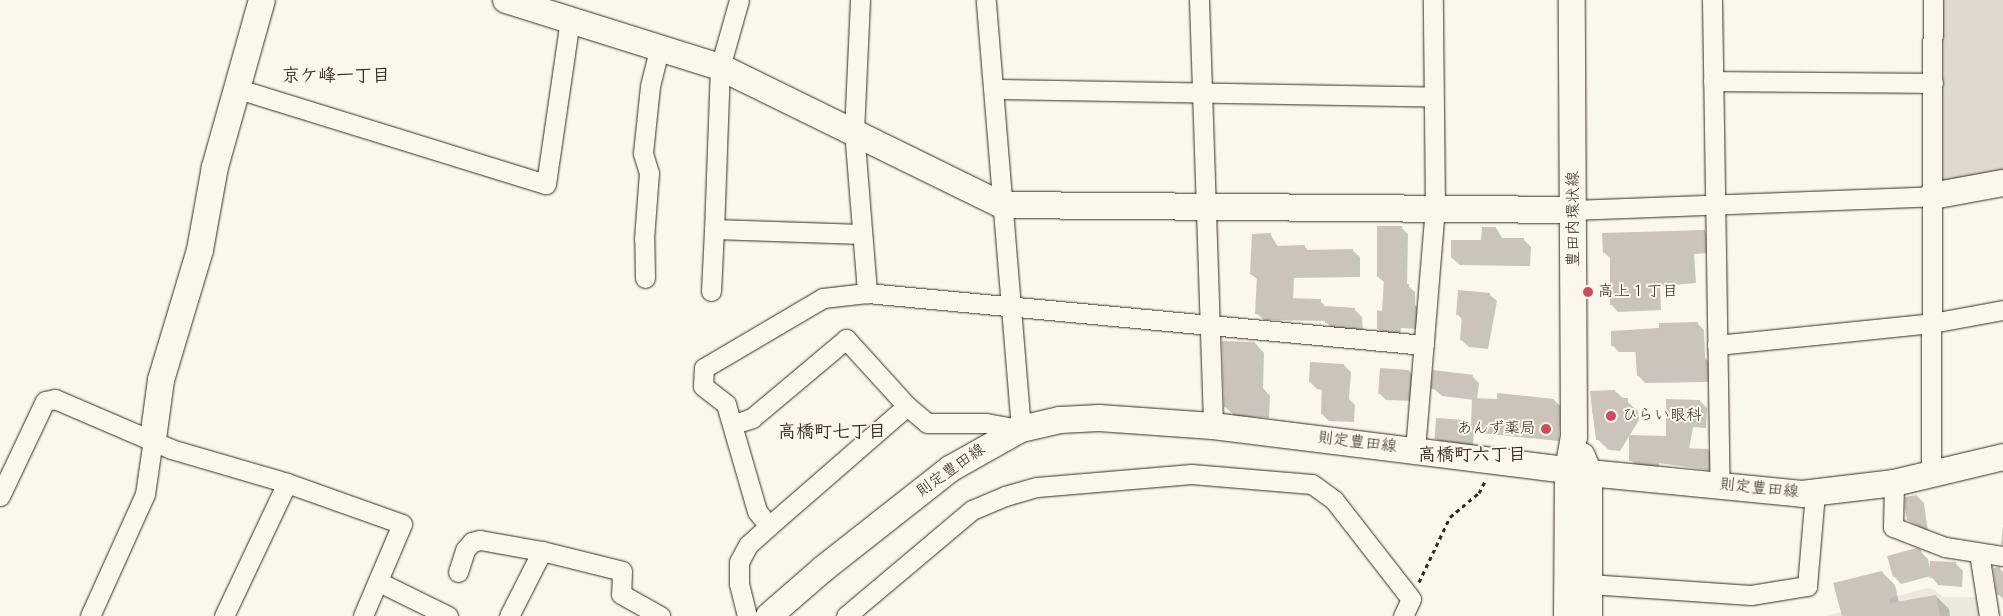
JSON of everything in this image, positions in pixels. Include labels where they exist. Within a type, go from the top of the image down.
[{"type":"street","points":[[90,616],[146,494],[161,380],[200,250],[215,167],[235,88],[262,0]]},
{"type":"street","points":[[506,0],[660,46],[720,67],[854,130],[1002,205],[1574,210],[1932,196],[2003,183]]},
{"type":"street","points":[[710,291],[720,67],[739,0]]},
{"type":"street","points":[[860,0],[854,130],[867,293]]},
{"type":"street","points":[[734,424],[752,418],[846,339],[908,406],[927,422],[986,424],[1021,429],[986,0]]},
{"type":"street","points":[[1199,0],[1213,426]]},
{"type":"street","points":[[1415,450],[1435,208],[1433,0]]},
{"type":"street","name":"豊田内環状線","points":[[1572,0],[1574,437],[1589,584],[1589,616]]},
{"type":"street","points":[[1712,0],[1720,485]]},
{"type":"street","points":[[1931,474],[1933,0]]},
{"type":"street","points":[[235,88],[546,184],[570,19]]},
{"type":"street","points":[[645,278],[644,239],[649,174],[643,153],[650,86],[660,46]]},
{"type":"street","points":[[1713,81],[1933,84]]},
{"type":"street","points":[[994,89],[1202,91],[1433,97]]},
{"type":"street","points":[[714,229],[862,234]]},
{"type":"street","points":[[769,526],[757,511],[734,424],[726,404],[703,386],[704,368],[823,298],[867,293],[1011,305],[1209,327],[1424,345]]},
{"type":"street","points":[[1717,346],[1932,323],[2003,310]]},
{"type":"street","points":[[0,496],[45,401],[55,399],[153,439],[171,449],[288,483],[402,524],[363,616]]},
{"type":"street","points":[[747,616],[739,583],[740,562],[748,545],[908,406]]},
{"type":"street","name":"則定豊田線","points":[[770,616],[823,569],[950,469],[1021,429],[1060,420],[1099,418],[1213,426],[1578,471],[1815,492],[1894,483],[2003,458]]},
{"type":"street","name":"豊田内環状線","points":[[1568,616],[1578,471]]},
{"type":"street","points":[[846,616],[972,510],[1005,496],[1038,488],[1191,474],[1312,484],[1334,500],[1411,599],[1403,616]]},
{"type":"street","points":[[224,616],[288,483]]},
{"type":"street","points":[[1894,483],[1893,527],[1937,544],[2003,556]]},
{"type":"street","points":[[1589,584],[1752,595],[1807,586],[1815,492]]},
{"type":"street","points":[[458,572],[465,550],[472,542],[480,540],[542,550],[620,570],[624,575],[621,594],[660,616]]},
{"type":"street","points":[[509,616],[542,550]]},
{"type":"street","points":[[1979,553],[1989,616]]},
{"type":"street","points":[[379,582],[448,616]]},
{"type":"path","points":[[1411,599],[1450,516],[1479,494],[1494,460]]},
{"type":"shaded area","points":[[1943,0],[2003,0],[2003,184],[1943,184]]},
{"type":"shaded area","points":[[1926,588],[1935,590],[1942,597],[1984,597],[1986,616],[1827,616]]},
{"type":"building","points":[[1377,226],[1402,226],[1400,283],[1409,284],[1408,301],[1412,301],[1411,322],[1394,321],[1393,331],[1377,329],[1377,310],[1382,311],[1384,277],[1377,277]]},
{"type":"building","points":[[1482,227],[1496,227],[1496,238],[1524,238],[1523,259],[1451,258],[1451,240],[1481,240]]},
{"type":"building","points":[[1705,230],[1705,246],[1687,247],[1689,276],[1653,279],[1654,303],[1610,305],[1610,253],[1603,253],[1602,233]]},
{"type":"building","points":[[1271,233],[1272,246],[1305,245],[1305,250],[1353,249],[1354,270],[1287,271],[1286,298],[1321,299],[1320,314],[1255,314],[1257,275],[1250,274],[1252,234]]},
{"type":"building","points":[[1458,290],[1490,293],[1488,317],[1483,317],[1481,342],[1460,340],[1462,315],[1456,315]]},
{"type":"building","points":[[1326,306],[1355,308],[1356,327],[1325,323]]},
{"type":"building","points":[[1698,322],[1699,356],[1705,356],[1705,376],[1637,376],[1635,345],[1611,346],[1611,331],[1659,328],[1659,323]]},
{"type":"building","points":[[1222,341],[1255,342],[1253,384],[1261,385],[1260,409],[1224,407]]},
{"type":"building","points":[[1310,362],[1344,364],[1342,396],[1348,396],[1347,415],[1321,414],[1322,383],[1309,382]]},
{"type":"building","points":[[1380,368],[1409,370],[1407,396],[1378,394]]},
{"type":"building","points":[[1433,370],[1473,375],[1470,394],[1431,389]]},
{"type":"building","name":"ひらい眼科","points":[[1615,390],[1615,398],[1628,398],[1628,408],[1609,440],[1596,440],[1590,391]]},
{"type":"building","points":[[1497,393],[1554,399],[1552,435],[1471,426],[1472,398],[1497,399]]},
{"type":"building","points":[[1666,399],[1700,400],[1700,421],[1687,421],[1682,448],[1708,449],[1708,464],[1652,457],[1652,461],[1629,461],[1629,435],[1666,436]]},
{"type":"building","points":[[1436,418],[1467,420],[1465,441],[1435,439]]},
{"type":"building","points":[[1917,495],[1923,525],[1921,526],[1907,520],[1905,508],[1905,497]]},
{"type":"building","points":[[1917,548],[1921,550],[1925,569],[1893,577],[1887,556]]},
{"type":"building","points":[[1930,561],[1956,562],[1955,579],[1929,578]]},
{"type":"building","points":[[2000,567],[2003,594],[1997,595],[1993,568]]},
{"type":"building","points":[[1882,571],[1890,603],[1936,595],[1940,616],[1842,616],[1833,583]]},
{"type":"place","name":"高上１丁目","points":[[1588,292]]},
{"type":"place","name":"ひらい眼科","points":[[1611,416]]},
{"type":"place","name":"あんず薬局","points":[[1546,429]]},
{"type":"district","name":"京ケ峰一丁目","points":[[336,76]]},
{"type":"district","name":"高橋町七丁目","points":[[832,432]]},
{"type":"district","name":"高橋町六丁目","points":[[1472,455]]}]
